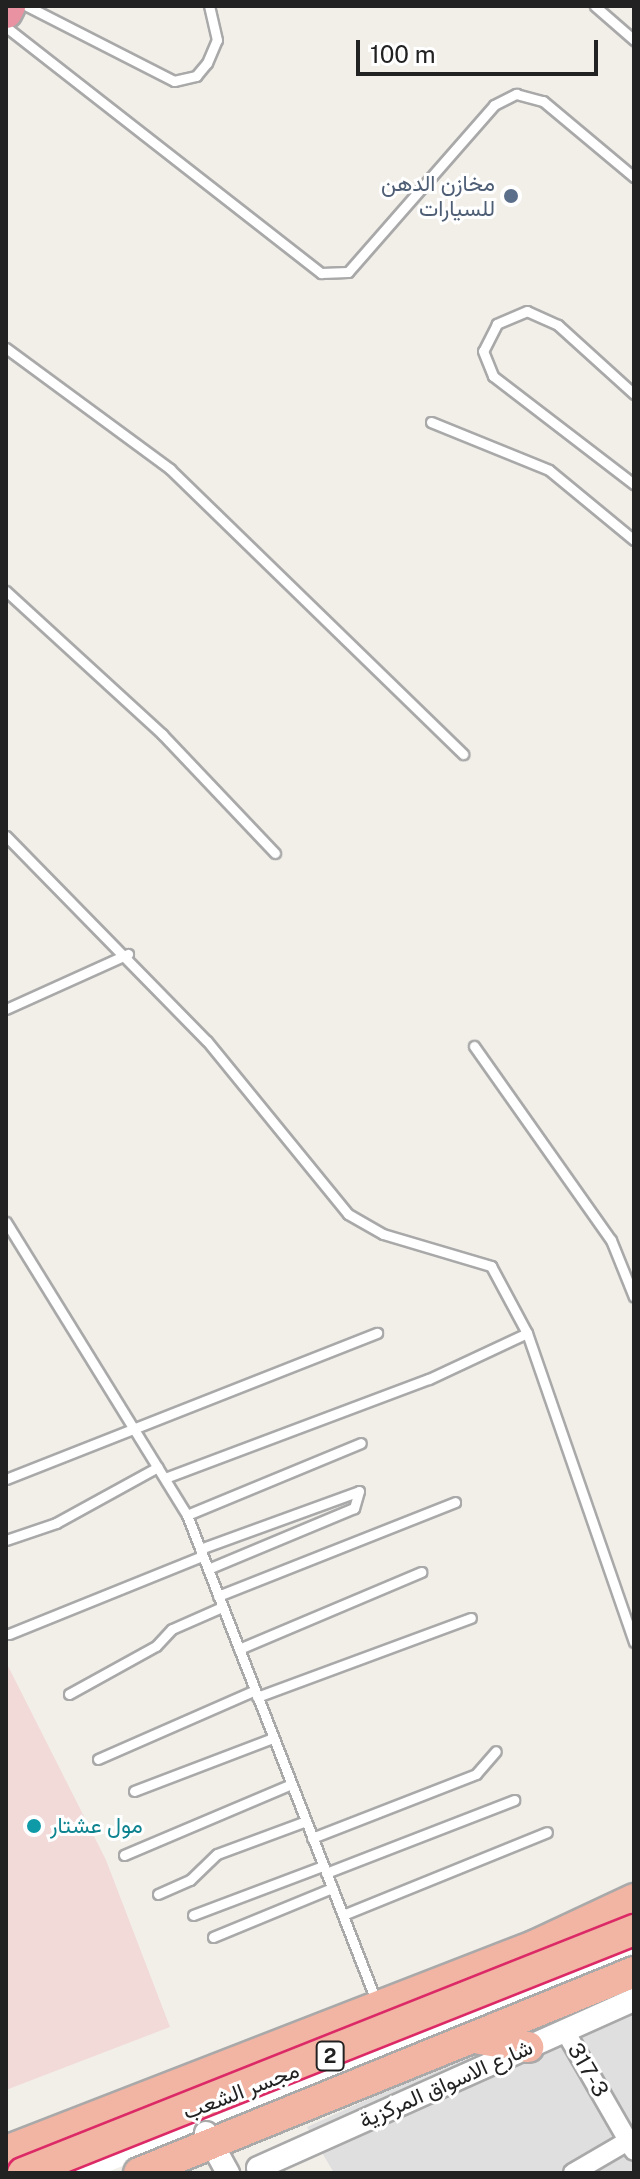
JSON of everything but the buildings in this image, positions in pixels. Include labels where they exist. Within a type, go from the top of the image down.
[{"type":"highway","points":[[6,12],[9,6]]},
{"type":"highway","points":[[6,2151],[199,2084],[634,1899]]},
{"type":"highway","name":"مجسر الشعب","points":[[23,2173],[634,1930]]},
{"type":"highway","name":"مجسر الشعب","points":[[73,2173],[634,1949]]},
{"type":"highway","points":[[139,2173],[222,2132],[480,2039],[634,1972]]},
{"type":"highway","points":[[480,2039],[528,2047]]},
{"type":"street","name":"شارع الاسواق المركزية","points":[[259,2171],[634,2000]]},
{"type":"street","name":"317-3","points":[[565,2031],[631,2146]]},
{"type":"street","points":[[222,2132],[259,2171]]},
{"type":"street","points":[[222,2132],[228,2173]]},
{"type":"street","points":[[573,2173],[631,2146]]},
{"type":"lane","points":[[27,6],[174,81],[196,76],[207,63],[217,40],[209,6]]},
{"type":"lane","points":[[595,6],[634,40]]},
{"type":"lane","points":[[6,27],[321,273],[348,272],[494,105],[516,94],[543,101],[634,177]]},
{"type":"lane","points":[[634,394],[558,325],[527,311],[497,324],[483,351],[493,376],[634,484]]},
{"type":"lane","points":[[6,348],[170,469],[463,754]]},
{"type":"lane","points":[[431,422],[549,470],[634,540]]},
{"type":"lane","points":[[6,591],[162,734],[275,853]]},
{"type":"lane","points":[[6,836],[128,954],[348,1214],[383,1234],[477,1256],[491,1266],[527,1333],[634,1642]]},
{"type":"lane","points":[[6,1009],[128,954]]},
{"type":"lane","points":[[474,1046],[611,1240],[634,1297]]},
{"type":"lane","points":[[6,1222],[187,1515],[378,2006]]},
{"type":"lane","points":[[6,1479],[133,1426],[377,1333]]},
{"type":"lane","points":[[165,1478],[429,1379],[527,1333]]},
{"type":"lane","points":[[187,1515],[361,1443]]},
{"type":"lane","points":[[6,1540],[56,1523],[158,1467]]},
{"type":"lane","points":[[9,1634],[359,1491],[354,1508],[208,1569]]},
{"type":"lane","points":[[218,1596],[455,1502]]},
{"type":"lane","points":[[239,1649],[421,1572]]},
{"type":"lane","points":[[69,1694],[156,1646],[172,1629],[222,1607]]},
{"type":"lane","points":[[98,1759],[256,1693],[471,1618]]},
{"type":"lane","points":[[134,1791],[273,1738]]},
{"type":"lane","points":[[312,1838],[476,1774],[496,1751]]},
{"type":"lane","points":[[124,1855],[291,1784]]},
{"type":"lane","points":[[193,1915],[514,1800]]},
{"type":"lane","points":[[158,1894],[190,1880],[217,1854],[306,1821]]},
{"type":"lane","points":[[343,1915],[547,1832]]},
{"type":"lane","points":[[213,1937],[332,1888]]},
{"type":"shaded area","points":[[6,1662],[106,1860],[170,2027],[6,2090]]},
{"type":"shaded area","points":[[634,1978],[634,2173],[334,2173],[307,2127]]},
{"type":"pier","points":[[634,1920],[634,1961],[105,2173],[6,2173]]},
{"type":"tunnel","points":[[216,2088],[233,2122]]},
{"type":"place","name":"مخازن الدهن للسيارات","points":[[511,196]]},
{"type":"place","name":"مول عشتار","points":[[34,1826]]}]
